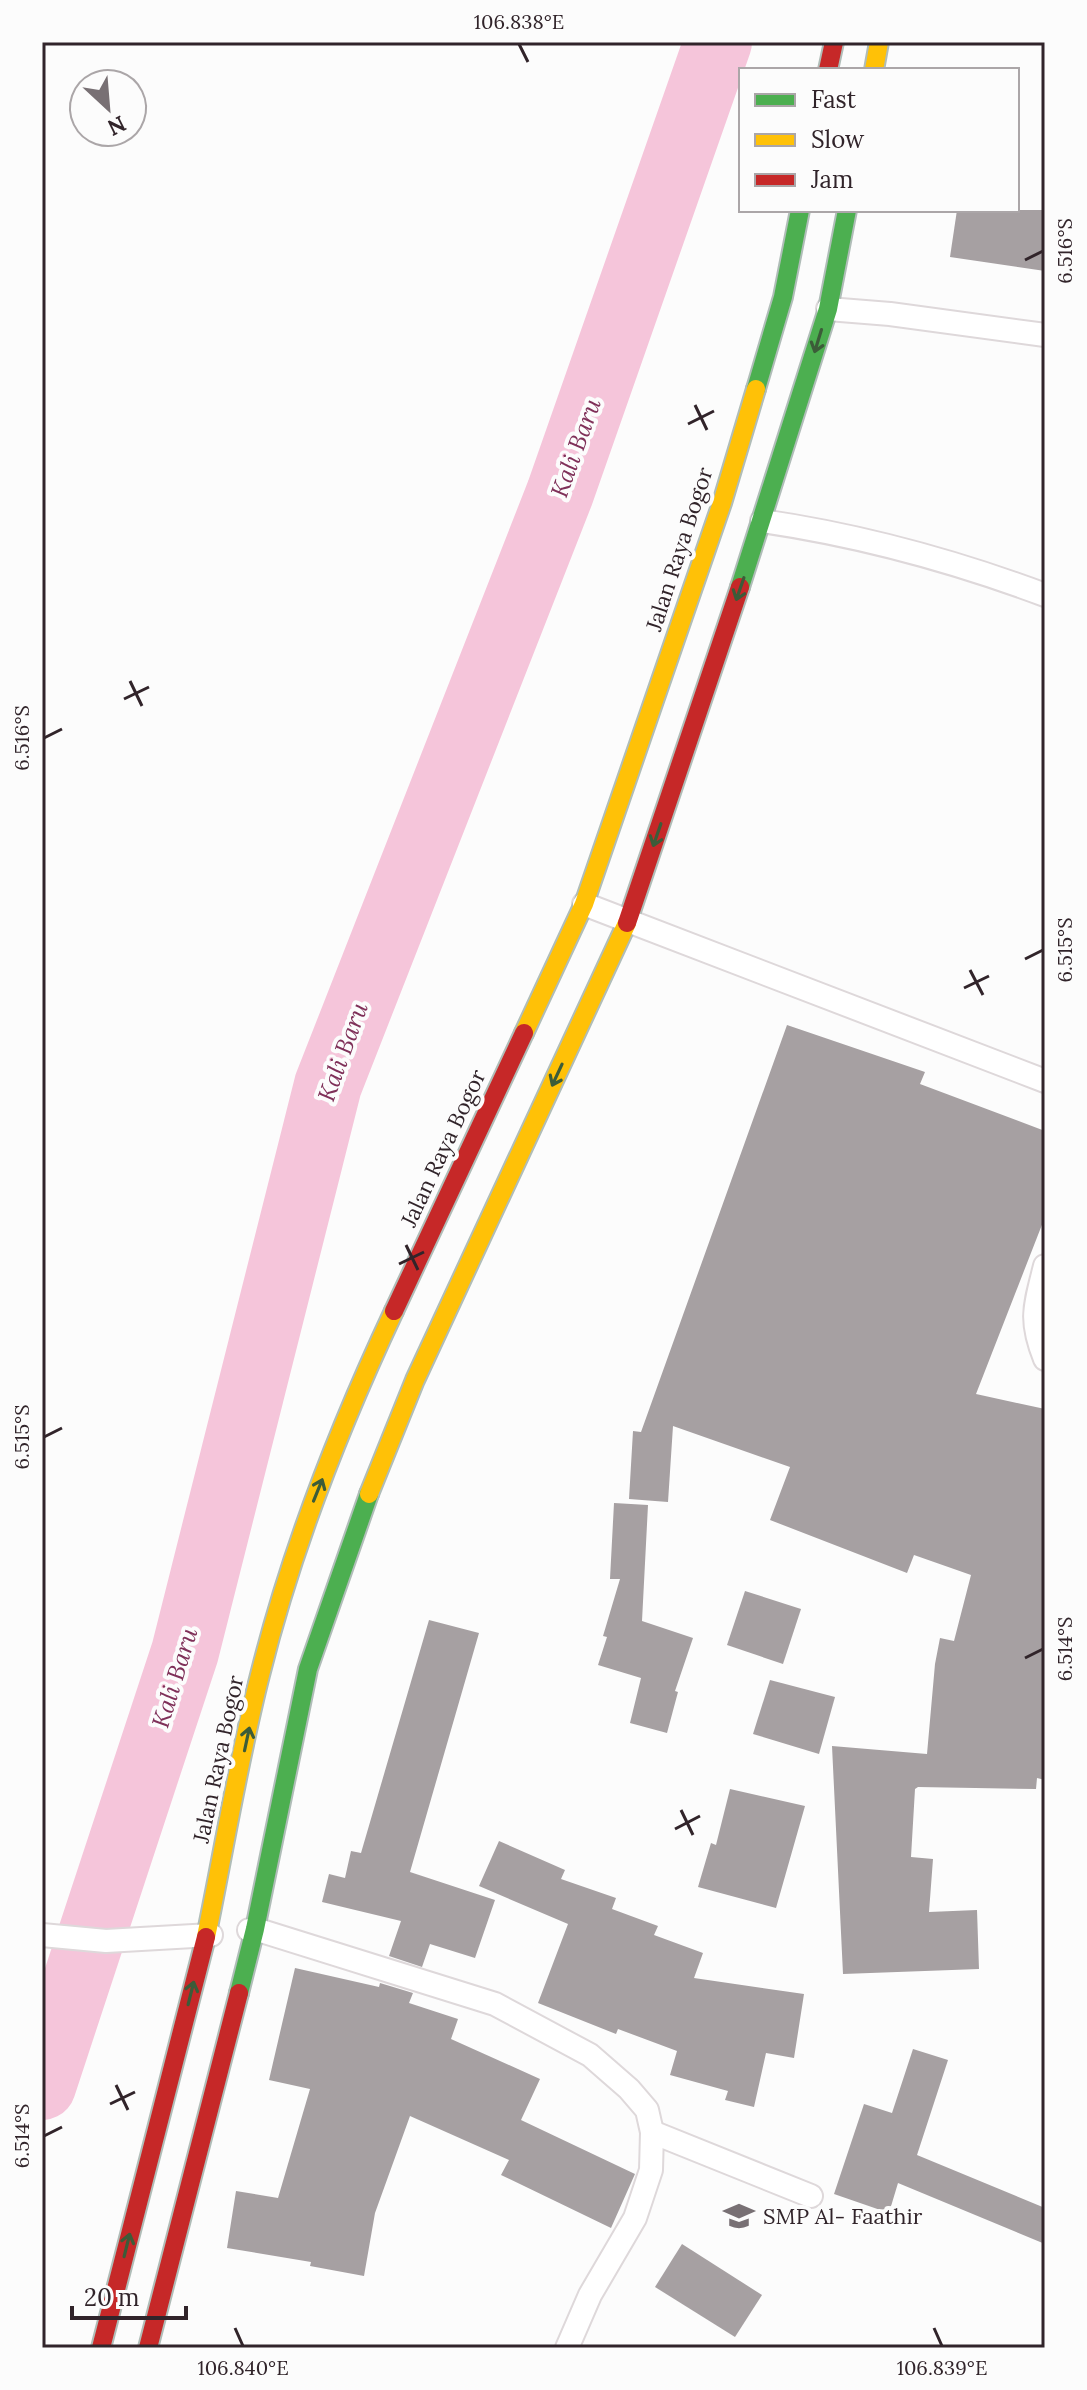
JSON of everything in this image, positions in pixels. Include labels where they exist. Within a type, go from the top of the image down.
[{"type":"highway","points":[[828,68],[834,42]]},
{"type":"highway","points":[[874,68],[879,42]]},
{"type":"highway","name":"Jalan Raya Bogor","points":[[101,2348],[206,1936],[260,1675],[305,1524],[369,1364],[584,904],[722,503],[783,297],[800,212]]},
{"type":"highway","points":[[148,2348],[255,1929],[308,1669],[354,1531],[415,1380],[627,923],[762,521],[828,309],[847,212]]},
{"type":"lane","points":[[828,309],[890,314],[1045,335]]},
{"type":"lane","points":[[762,521],[834,532],[1045,595]]},
{"type":"lane","points":[[584,904],[1045,1081]]},
{"type":"lane","points":[[1045,1266],[1033,1315],[1045,1359]]},
{"type":"lane","points":[[42,1935],[106,1941],[206,1936],[255,1929],[495,2004],[590,2055],[629,2089],[647,2110],[652,2132],[651,2170],[635,2218],[590,2295],[567,2348]]},
{"type":"lane","points":[[652,2132],[811,2196]]},
{"type":"building","points":[[1045,210],[1045,271],[950,257],[957,212]]},
{"type":"building","points":[[787,1025],[925,1072],[920,1084],[1045,1131],[1045,1217],[976,1394],[1045,1409],[1045,1780],[1037,1778],[1036,1789],[915,1789],[911,1857],[933,1859],[929,1912],[977,1910],[979,1969],[843,1974],[832,1746],[927,1754],[940,1638],[954,1641],[971,1575],[914,1555],[907,1573],[770,1520],[790,1467],[673,1426],[668,1502],[629,1499],[633,1431],[641,1432]]},
{"type":"building","points":[[614,1503],[648,1505],[642,1621],[693,1638],[675,1691],[678,1692],[667,1733],[630,1723],[641,1678],[598,1665],[620,1579],[610,1579]]},
{"type":"building","points":[[745,1591],[801,1609],[783,1664],[727,1645]]},
{"type":"building","points":[[429,1620],[479,1633],[410,1872],[495,1900],[475,1958],[430,1944],[422,1967],[389,1956],[401,1921],[322,1902],[329,1874],[345,1878],[351,1851],[361,1853]]},
{"type":"building","points":[[770,1680],[835,1697],[819,1754],[753,1734]]},
{"type":"building","points":[[730,1789],[805,1806],[776,1908],[698,1887],[711,1843],[716,1845]]},
{"type":"building","points":[[499,1841],[565,1870],[561,1879],[616,1898],[612,1909],[658,1926],[654,1935],[703,1953],[694,1978],[804,1994],[794,2058],[766,2053],[754,2107],[725,2100],[728,2091],[670,2075],[677,2051],[618,2029],[616,2034],[538,2003],[568,1924],[479,1886]]},
{"type":"building","points":[[295,1968],[379,1987],[380,1983],[413,1993],[409,2003],[458,2019],[451,2039],[540,2079],[521,2120],[635,2174],[611,2228],[501,2175],[509,2160],[410,2116],[375,2213],[364,2276],[310,2266],[311,2262],[227,2248],[236,2191],[278,2198],[310,2089],[269,2080]]},
{"type":"building","points":[[913,2049],[948,2060],[917,2155],[1045,2208],[1045,2244],[898,2183],[889,2213],[834,2194],[864,2104],[892,2113]]},
{"type":"building","points":[[682,2244],[762,2295],[735,2337],[655,2287]]},
{"type":"waterway","name":"Kali Baru","points":[[42,2086],[185,1652],[328,1085],[560,493],[718,42]]},
{"type":"traffic: fast","points":[[756,389],[783,297],[800,212]]},
{"type":"traffic: fast","points":[[740,587],[828,309],[847,212]]},
{"type":"traffic: fast","points":[[239,1993],[308,1669],[369,1494]]},
{"type":"traffic: slow","points":[[874,68],[879,42]]},
{"type":"traffic: slow","points":[[524,1033],[584,904],[722,503],[756,389]]},
{"type":"traffic: slow","points":[[369,1494],[415,1380],[627,923]]},
{"type":"traffic: slow","points":[[206,1937],[252,1707],[272,1628],[336,1445],[394,1311]]},
{"type":"traffic: jam","points":[[828,68],[834,42]]},
{"type":"traffic: jam","points":[[627,923],[740,587]]},
{"type":"traffic: jam","points":[[394,1311],[524,1033]]},
{"type":"traffic: jam","points":[[101,2348],[206,1937]]},
{"type":"traffic: jam","points":[[148,2348],[239,1993]]},
{"type":"place","name":"SMP Al- Faathir","points":[[739,2216]]}]
